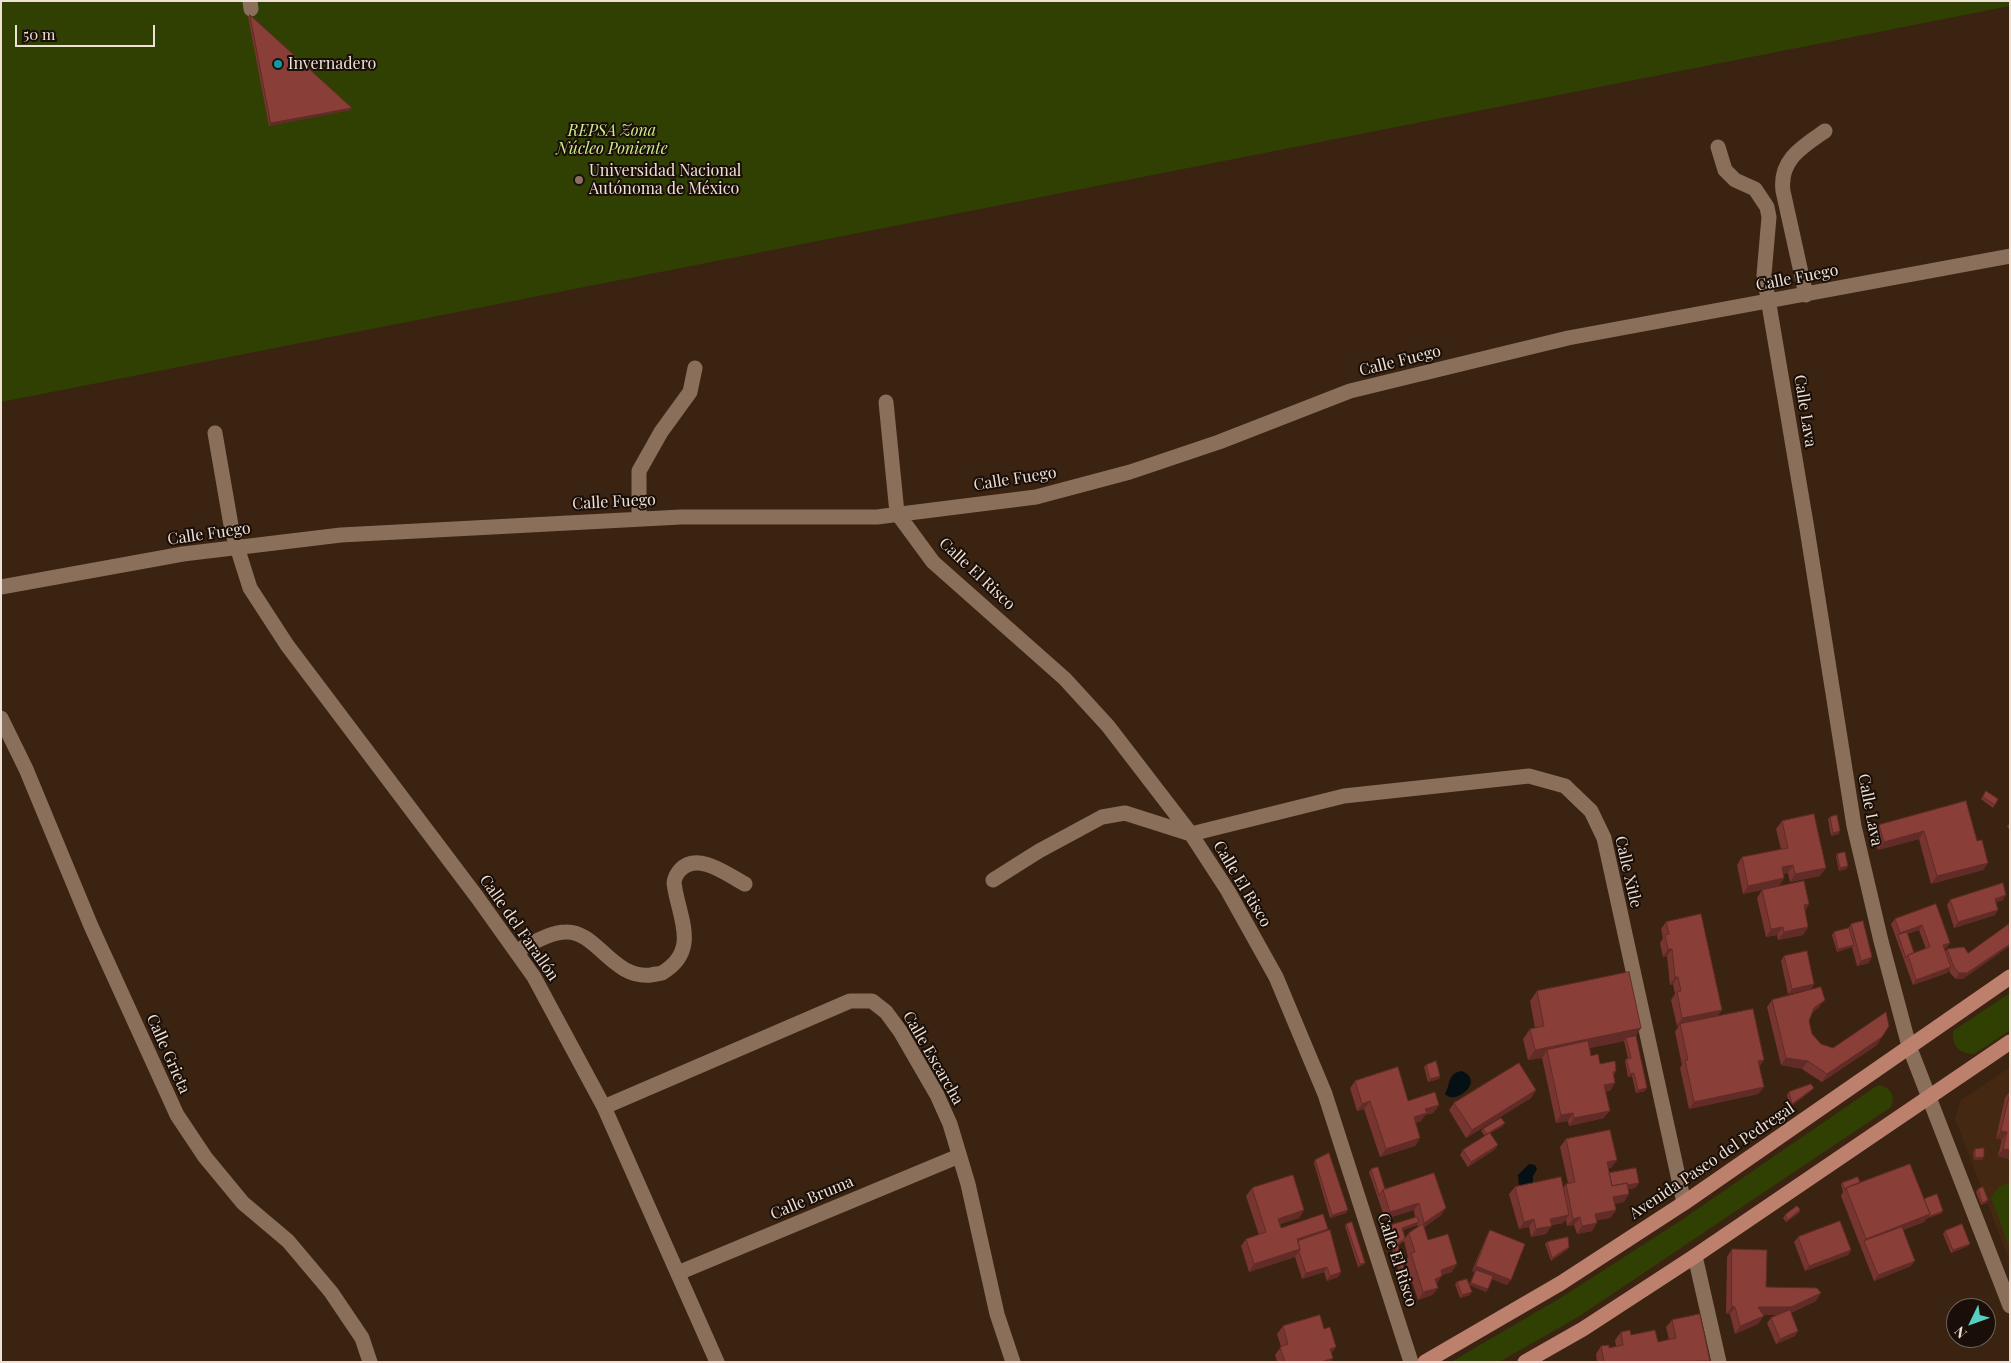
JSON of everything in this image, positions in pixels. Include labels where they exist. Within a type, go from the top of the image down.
[{"type":"main road","name":"Avenida Paseo del Pedregal","points":[[1425,1362],[1561,1283],[1684,1203],[2010,977]]},
{"type":"main road","points":[[1526,1362],[1584,1329],[1695,1256],[2010,1042]]},
{"type":"street","points":[[1806,295],[1783,192],[1782,176],[1788,160],[1794,153],[1825,131]]},
{"type":"street","name":"Calle Lava","points":[[1718,147],[1725,170],[1735,180],[1755,189],[1767,207],[1770,228],[1764,275],[1854,826],[1910,1046],[1928,1098],[2010,1306]]},
{"type":"street","name":"Calle Fuego","points":[[1,587],[97,568],[341,535],[639,518],[877,517],[1036,497],[1139,469],[1219,442],[1350,392],[1568,338],[2010,256]]},
{"type":"street","points":[[639,518],[639,471],[661,432],[690,392],[695,368]]},
{"type":"street","points":[[886,402],[897,513]]},
{"type":"street","name":"Calle del Farallón","points":[[215,433],[236,548],[250,588],[286,645],[516,951],[559,1021],[604,1107],[717,1362]]},
{"type":"street","name":"Calle El Risco","points":[[897,513],[933,562],[1052,667],[1102,719],[1164,796],[1228,891],[1276,977],[1325,1094],[1411,1362]]},
{"type":"street","name":"Calle Grieta","points":[[1,718],[26,769],[91,926],[176,1115],[205,1157],[243,1203],[288,1241],[332,1292],[362,1338],[370,1362]]},
{"type":"street","name":"Calle Xitle","points":[[1191,834],[1344,796],[1529,776],[1565,786],[1591,812],[1604,838],[1684,1203]]},
{"type":"street","points":[[993,880],[1039,851],[1102,816],[1124,813],[1191,834]]},
{"type":"street","points":[[516,951],[540,939],[566,932],[588,940],[617,966],[641,976],[661,974],[675,962],[683,949],[685,934],[674,881],[679,871],[686,865],[697,862],[711,866],[745,884]]},
{"type":"street","name":"Calle Escarcha","points":[[604,1107],[850,1001],[872,1001],[886,1012],[900,1031],[938,1095],[959,1156],[997,1314],[1013,1362]]},
{"type":"street","name":"Calle Bruma","points":[[678,1273],[959,1156]]},
{"type":"street","points":[[1695,1256],[1719,1362]]},
{"type":"shaded area","points":[[2010,1067],[2010,1262],[1955,1119],[1960,1101]]},
{"type":"shaded area","points":[[1462,1071],[1469,1075],[1471,1080],[1470,1086],[1461,1095],[1450,1097],[1445,1094],[1450,1080],[1454,1074]]},
{"type":"shaded area","points":[[1529,1164],[1535,1165],[1537,1169],[1533,1176],[1533,1184],[1521,1187],[1518,1175]]},
{"type":"green space","name":"REPSA Zona Núcleo Poniente","points":[[1,1],[2010,1],[2010,6],[1,402]]},
{"type":"green space","points":[[2010,993],[2010,1030],[1974,1054],[1969,1054],[1957,1048],[1953,1031]]},
{"type":"green space","points":[[1878,1085],[1891,1092],[1893,1099],[1891,1107],[1578,1317],[1499,1362],[1451,1362],[1562,1297],[1677,1223]]},
{"type":"green space","points":[[2010,1182],[2010,1249],[1991,1197],[2000,1186]]},
{"type":"building","name":"Invernadero","points":[[250,15],[352,108],[271,123]]},
{"type":"building","points":[[1986,791],[1998,799],[1995,805],[1983,797]]},
{"type":"building","points":[[1966,801],[1977,841],[1982,840],[1988,863],[1937,876],[1924,831],[1884,842],[1879,825]]},
{"type":"building","points":[[1814,814],[1826,868],[1795,874],[1793,865],[1782,867],[1784,878],[1748,886],[1742,857],[1788,848],[1782,821]]},
{"type":"building","points":[[1837,815],[1840,831],[1833,833],[1830,817]]},
{"type":"building","points":[[1845,852],[1848,866],[1840,868],[1837,854]]},
{"type":"building","points":[[1804,881],[1809,904],[1804,905],[1808,927],[1784,932],[1783,927],[1771,929],[1762,890]]},
{"type":"building","points":[[2003,883],[2006,895],[1995,899],[1998,910],[1958,922],[1950,900]]},
{"type":"building","points":[[1936,904],[1950,943],[1943,945],[1951,967],[1916,980],[1908,955],[1930,947],[1922,925],[1900,933],[1895,919]]},
{"type":"building","points":[[1701,914],[1722,1010],[1682,1018],[1677,992],[1681,991],[1678,977],[1675,977],[1672,949],[1668,949],[1665,935],[1669,934],[1666,922]]},
{"type":"building","points":[[1863,921],[1872,957],[1861,961],[1851,924]]},
{"type":"building","points":[[2009,924],[2010,944],[1967,973],[1959,973],[1954,967],[1947,949],[1964,947],[1968,953]]},
{"type":"building","points":[[1849,928],[1854,945],[1838,949],[1834,932]]},
{"type":"building","points":[[1907,932],[1914,953],[1906,958],[1898,935]]},
{"type":"building","points":[[1807,951],[1814,984],[1792,989],[1784,956]]},
{"type":"building","points":[[1629,972],[1641,1028],[1535,1050],[1530,1029],[1544,1026],[1537,991]]},
{"type":"building","points":[[1821,987],[1825,1000],[1814,1008],[1809,1021],[1812,1034],[1821,1044],[1833,1048],[1886,1012],[1889,1026],[1882,1037],[1827,1074],[1808,1061],[1786,1058],[1772,1000]]},
{"type":"building","points":[[1753,1009],[1764,1060],[1758,1061],[1764,1087],[1694,1102],[1685,1060],[1688,1060],[1680,1024]]},
{"type":"building","points":[[1636,1036],[1647,1088],[1638,1090],[1634,1073],[1630,1074],[1626,1059],[1631,1058],[1626,1038]]},
{"type":"building","points":[[1588,1041],[1591,1056],[1598,1054],[1600,1064],[1615,1061],[1616,1071],[1613,1072],[1615,1083],[1604,1085],[1610,1111],[1574,1118],[1573,1113],[1561,1115],[1547,1050]]},
{"type":"building","points":[[1436,1061],[1440,1076],[1430,1079],[1426,1065]]},
{"type":"building","points":[[1519,1063],[1536,1090],[1472,1130],[1454,1103]]},
{"type":"building","points":[[1398,1067],[1408,1101],[1435,1092],[1439,1105],[1425,1109],[1427,1113],[1414,1117],[1420,1138],[1386,1149],[1370,1101],[1362,1104],[1355,1081]]},
{"type":"building","points":[[1811,1084],[1814,1088],[1792,1104],[1789,1092]]},
{"type":"building","points":[[2010,1093],[2010,1150],[2003,1149],[2007,1132],[2001,1131]]},
{"type":"building","points":[[1501,1118],[1505,1123],[1487,1134],[1483,1129]]},
{"type":"building","points":[[1610,1130],[1617,1160],[1607,1162],[1612,1186],[1627,1183],[1629,1194],[1613,1197],[1616,1210],[1595,1214],[1597,1223],[1582,1226],[1580,1217],[1573,1219],[1566,1184],[1575,1182],[1566,1139]]},
{"type":"building","points":[[1490,1133],[1498,1145],[1471,1162],[1463,1150]]},
{"type":"building","points":[[1984,1148],[1984,1157],[1975,1158],[1975,1149]]},
{"type":"building","points":[[1329,1153],[1348,1210],[1332,1215],[1315,1160]]},
{"type":"building","points":[[1910,1164],[1930,1214],[1866,1239],[1846,1188]]},
{"type":"building","points":[[1378,1167],[1385,1189],[1379,1195],[1371,1169]]},
{"type":"building","points":[[1636,1168],[1639,1183],[1612,1186],[1609,1173]]},
{"type":"building","points":[[1434,1173],[1446,1208],[1424,1223],[1419,1203],[1390,1212],[1383,1190]]},
{"type":"building","points":[[1293,1175],[1304,1210],[1278,1219],[1281,1228],[1323,1214],[1328,1229],[1297,1239],[1300,1249],[1254,1264],[1246,1239],[1266,1232],[1252,1188]]},
{"type":"building","points":[[1561,1177],[1569,1215],[1550,1219],[1552,1226],[1536,1229],[1534,1219],[1524,1222],[1515,1187]]},
{"type":"building","points":[[1858,1177],[1860,1183],[1845,1190],[1842,1183]]},
{"type":"building","points":[[1983,1187],[1988,1200],[1982,1203],[1978,1189]]},
{"type":"building","points":[[1937,1194],[1943,1211],[1928,1217],[1930,1214],[1924,1199]]},
{"type":"building","points":[[1797,1206],[1800,1210],[1788,1220],[1785,1215]]},
{"type":"building","points":[[1417,1217],[1419,1222],[1402,1228],[1405,1238],[1394,1247],[1388,1226]]},
{"type":"building","points":[[1840,1221],[1851,1250],[1809,1266],[1798,1237]]},
{"type":"building","points":[[1352,1222],[1365,1263],[1360,1264],[1346,1224]]},
{"type":"building","points":[[1423,1224],[1428,1240],[1448,1234],[1457,1264],[1441,1270],[1442,1276],[1435,1279],[1438,1288],[1423,1292],[1411,1253],[1415,1252],[1409,1233]]},
{"type":"building","points":[[1962,1224],[1970,1244],[1953,1250],[1945,1231]]},
{"type":"building","points":[[1902,1227],[1915,1261],[1878,1275],[1864,1241]]},
{"type":"building","points":[[1330,1230],[1341,1272],[1330,1276],[1327,1267],[1306,1273],[1299,1252],[1298,1241]]},
{"type":"building","points":[[1490,1230],[1525,1244],[1511,1280],[1476,1266]]},
{"type":"building","points":[[1568,1237],[1569,1247],[1552,1258],[1547,1242]]},
{"type":"building","points":[[1398,1245],[1410,1290],[1407,1291],[1394,1247]]},
{"type":"building","points":[[1732,1249],[1767,1250],[1766,1287],[1817,1288],[1821,1293],[1791,1307],[1758,1307],[1764,1316],[1740,1326],[1735,1307],[1732,1306]]},
{"type":"building","points":[[1476,1270],[1493,1276],[1488,1289],[1471,1283]]},
{"type":"building","points":[[1467,1279],[1472,1292],[1462,1295],[1457,1282]]},
{"type":"building","points":[[1790,1310],[1798,1331],[1780,1339],[1771,1318]]},
{"type":"building","points":[[1700,1314],[1710,1361],[1604,1362],[1601,1346],[1609,1345],[1609,1348],[1623,1345],[1621,1332],[1630,1330],[1631,1335],[1655,1330],[1658,1342],[1676,1338],[1672,1320]]},
{"type":"building","points":[[1320,1315],[1324,1329],[1330,1327],[1336,1347],[1330,1349],[1333,1358],[1321,1362],[1285,1362],[1280,1347],[1288,1344],[1283,1326]]},
{"type":"place","name":"Invernadero","points":[[278,64]]},
{"type":"place","name":"Universidad Nacional Autónoma de México","points":[[579,180]]}]
